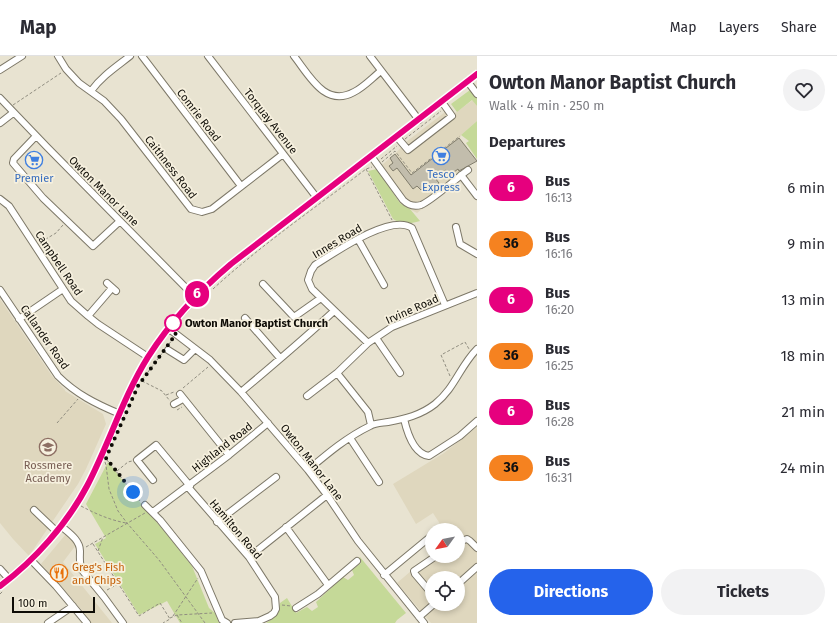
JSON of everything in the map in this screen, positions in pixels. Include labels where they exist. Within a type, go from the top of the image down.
[{"type":"street","points":[[0,70],[22,56]]},
{"type":"street","name":"Caithness Road","points":[[58,56],[66,69],[79,83],[121,118],[191,209],[198,212],[209,210],[283,154]]},
{"type":"street","points":[[91,92],[108,72],[130,56]]},
{"type":"street","name":"Comrie Road","points":[[142,56],[241,186]]},
{"type":"street","name":"Torquay Avenue","points":[[208,56],[317,198]]},
{"type":"street","points":[[294,56],[321,90],[332,95],[341,96],[355,91],[381,71]]},
{"type":"street","points":[[370,56],[419,120]]},
{"type":"street","points":[[2,588],[9,579],[31,560],[79,504],[131,388],[148,357],[168,328],[195,296],[231,264],[371,156],[419,120],[444,104],[477,74]]},
{"type":"street","points":[[468,82],[477,94]]},
{"type":"street","name":"Owton Manor Lane","points":[[0,98],[195,296]]},
{"type":"street","points":[[397,137],[408,150],[452,116],[444,104]]},
{"type":"street","points":[[0,123],[14,113]]},
{"type":"street","points":[[36,136],[14,159],[13,162],[30,184],[67,222],[93,246],[120,221]]},
{"type":"street","points":[[371,156],[407,204],[414,206],[425,203],[468,170]]},
{"type":"street","points":[[461,175],[476,196]]},
{"type":"street","name":"Campbell Road","points":[[0,199],[9,206],[71,300],[88,316],[148,357]]},
{"type":"street","name":"Innes Road","points":[[368,343],[321,298],[309,285],[308,280],[315,265],[358,239],[378,229],[405,225],[412,228],[445,305]]},
{"type":"street","points":[[456,227],[460,244],[477,254]]},
{"type":"street","points":[[358,239],[384,285]]},
{"type":"street","points":[[262,284],[294,317],[321,298]]},
{"type":"street","points":[[88,316],[112,287]]},
{"type":"street","points":[[19,318],[63,289]]},
{"type":"street","name":"Callander Road","points":[[0,290],[58,376],[81,395],[120,414]]},
{"type":"street","name":"Irvine Road","points":[[307,396],[368,343],[392,328],[477,293]]},
{"type":"street","points":[[241,392],[280,358],[300,343],[334,311]]},
{"type":"street","points":[[245,318],[280,358]]},
{"type":"street","name":"Owton Manor Lane","points":[[168,328],[213,363],[268,423],[308,470],[358,541],[424,623]]},
{"type":"street","points":[[376,338],[400,373]]},
{"type":"street","points":[[308,470],[339,444],[371,425],[409,418],[435,404],[445,396],[454,384],[467,360],[477,348]]},
{"type":"street","points":[[166,349],[184,360],[195,349]]},
{"type":"street","points":[[336,372],[368,412],[371,425]]},
{"type":"street","points":[[174,404],[180,394],[229,456]]},
{"type":"street","points":[[404,419],[408,432],[419,452],[429,456],[460,436],[477,421]]},
{"type":"street","name":"Highland Road","points":[[152,511],[229,456],[268,423]]},
{"type":"street","points":[[350,438],[379,482]]},
{"type":"street","name":"Hamilton Road","points":[[137,460],[156,445],[217,522],[249,557],[275,597],[277,604]]},
{"type":"street","points":[[137,460],[152,480]]},
{"type":"street","points":[[217,522],[276,477]]},
{"type":"street","points":[[249,557],[327,495]]},
{"type":"street","points":[[145,505],[152,511],[196,564],[202,573],[222,620],[227,623]]},
{"type":"street","points":[[34,510],[56,531]]},
{"type":"street","points":[[61,526],[77,541],[80,550],[80,566],[82,570],[123,623]]},
{"type":"street","points":[[286,527],[328,585]]},
{"type":"street","points":[[465,540],[470,541],[477,548]]},
{"type":"street","points":[[384,575],[421,549],[425,544]]},
{"type":"street","points":[[31,560],[87,623]]},
{"type":"street","points":[[297,608],[323,590],[357,561]]},
{"type":"street","points":[[425,586],[414,571],[426,563]]},
{"type":"street","points":[[465,578],[477,567]]},
{"type":"street","points":[[0,569],[9,579]]},
{"type":"street","points":[[347,570],[351,575]]},
{"type":"street","points":[[310,599],[314,606]]},
{"type":"street","points":[[234,623],[266,619],[274,613],[277,604]]},
{"type":"street","points":[[48,623],[73,606]]},
{"type":"street","points":[[419,617],[426,611]]},
{"type":"path","points":[[13,105],[66,69]]},
{"type":"path","points":[[378,165],[382,158],[444,104]]},
{"type":"path","points":[[212,290],[235,269],[366,169],[378,165],[395,151],[412,173],[460,136]]},
{"type":"path","points":[[366,169],[392,220]]},
{"type":"path","points":[[35,246],[56,233],[67,222]]},
{"type":"path","points":[[182,320],[176,334],[142,380],[162,391],[177,410],[183,407]]},
{"type":"path","points":[[454,384],[440,355],[465,342],[472,354]]},
{"type":"path","points":[[166,395],[180,394],[213,363]]},
{"type":"path","points":[[58,423],[81,395]]},
{"type":"path","points":[[102,467],[106,458],[141,503],[145,505]]},
{"type":"path","points":[[116,471],[128,462],[137,460]]},
{"type":"path","points":[[105,462],[109,489],[118,511],[159,560],[205,623]]},
{"type":"path","points":[[77,511],[79,504],[97,515],[127,523]]},
{"type":"path","points":[[80,550],[127,523],[152,511]]},
{"type":"path","points":[[97,552],[104,537]]},
{"type":"path","points":[[93,544],[139,616],[160,603],[170,619]]},
{"type":"path","points":[[162,623],[173,616],[202,573]]},
{"type":"path","points":[[102,594],[119,583]]},
{"type":"path","points":[[0,594],[2,588]]},
{"type":"path","points":[[277,604],[297,608]]},
{"type":"path","points":[[173,616],[218,612]]},
{"type":"path","points":[[177,615],[182,623]]},
{"type":"shaded area","points":[[473,100],[477,106],[477,121],[461,135],[460,138],[467,147],[457,155],[470,171],[417,213],[404,206],[377,169],[395,154],[406,142],[445,112],[455,113]]},
{"type":"shaded area","name":"Rossmere Academy","points":[[0,299],[52,376],[65,391],[103,414],[106,424],[78,484],[29,556],[0,523]]},
{"type":"shaded area","points":[[477,427],[477,623],[431,623],[397,583],[425,559],[425,563],[465,563],[465,523],[439,523],[433,513],[416,524],[393,484],[444,453]]},
{"type":"shaded area","points":[[66,534],[76,545],[63,562],[112,623],[91,623],[81,609],[41,564]]},
{"type":"green space","points":[[470,90],[477,98],[477,106],[472,100],[457,112],[451,104]]},
{"type":"green space","points":[[477,121],[477,159],[466,143],[469,141],[461,135]]},
{"type":"green space","points":[[377,169],[400,203],[410,209],[420,221],[406,223],[393,219],[368,171]]},
{"type":"green space","points":[[108,462],[192,566],[209,608],[215,613],[219,623],[180,623],[167,601],[139,615],[95,544],[106,538],[86,504]]},
{"type":"green space","points":[[360,557],[406,613],[395,623],[266,623],[276,615],[279,610],[280,603],[287,598],[296,613],[307,607],[312,611],[318,607],[316,602],[343,577],[348,580],[354,575],[352,570],[361,563],[358,559]]},
{"type":"building","points":[[459,138],[477,161],[459,171],[458,169],[450,175],[446,170],[435,178],[439,183],[428,192],[424,187],[421,190],[417,186],[413,189],[397,168],[393,171],[389,166],[393,163],[390,158],[395,154],[411,175]]},
{"type":"bus line","name":"6","points":[[0,586],[31,560],[61,526],[77,503],[100,458],[131,388],[148,357],[168,328],[195,296],[231,264],[477,74]]},
{"type":"place","name":"Tesco Express","points":[[441,156]]},
{"type":"place","name":"Premier","points":[[34,160]]},
{"type":"place","name":"Owton Manor Baptist Church","points":[[173,323]]},
{"type":"place","name":"Rossmere Academy","points":[[48,447]]},
{"type":"place","name":"Greg's Fish and Chips","points":[[59,573]]},
{"type":"route","points":[[133,492],[106,458],[138,386],[176,334],[168,328],[175,320],[173,323]]}]
